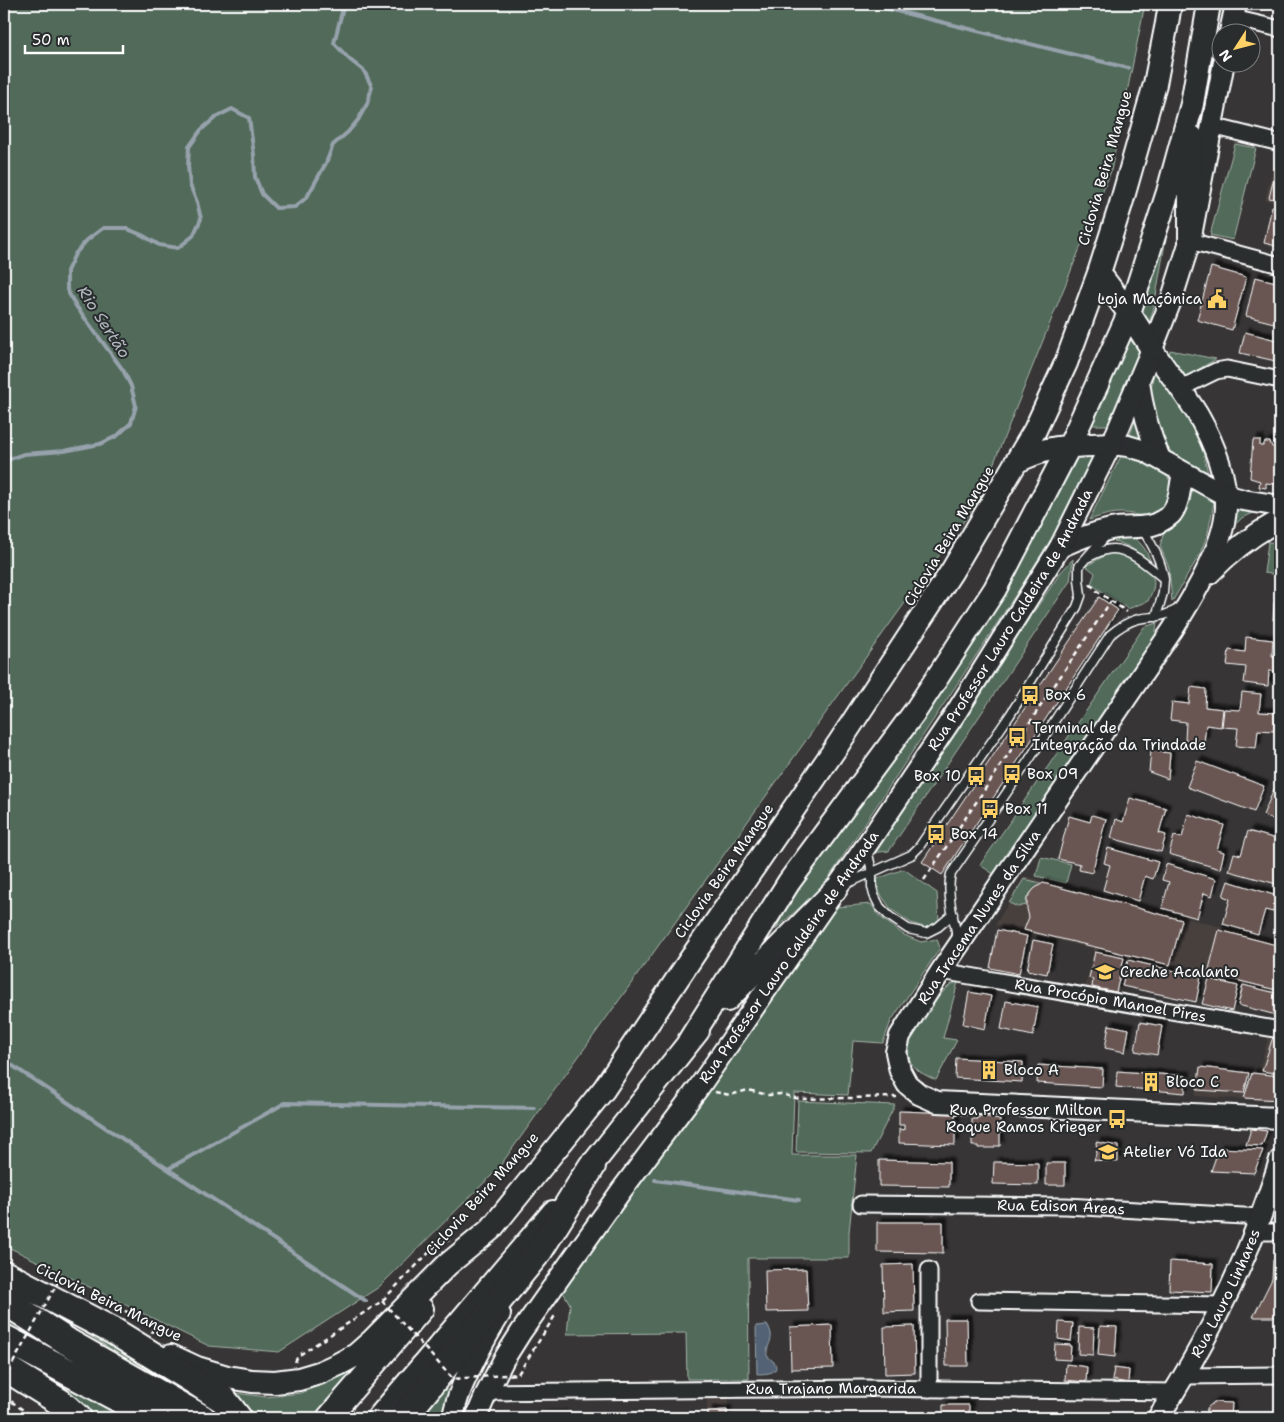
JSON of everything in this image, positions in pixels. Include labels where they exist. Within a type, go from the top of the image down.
[{"type":"highway","points":[[403,1418],[539,1251],[592,1166]]},
{"type":"highway","points":[[4,1274],[115,1332],[224,1400],[238,1418]]},
{"type":"highway","points":[[4,1301],[68,1342],[202,1418]]},
{"type":"highway","points":[[4,1338],[155,1418]]},
{"type":"highway","points":[[6,1379],[62,1418]]},
{"type":"highway","points":[[6,1379],[60,1402],[78,1418]]},
{"type":"main road","points":[[328,1418],[491,1229],[604,1089],[696,950],[839,743],[952,571],[1018,462],[1066,362],[1099,273],[1155,84],[1170,4]]},
{"type":"main road","points":[[689,1041],[789,882],[916,710],[995,589],[1069,447],[1129,313],[1168,192],[1192,104],[1209,4]]},
{"type":"main road","name":"Rua Professor Lauro Caldeira de Andrada","points":[[476,1418],[504,1359],[541,1302],[699,1087],[866,846],[957,711],[1060,547],[1112,444],[1172,298],[1190,241],[1222,72]]},
{"type":"main road","points":[[1190,241],[1192,104]]},
{"type":"main road","points":[[1099,273],[1129,313],[1152,349]]},
{"type":"main road","name":"Rua Iracema Nunes da Silva","points":[[919,1094],[907,1084],[900,1071],[896,1052],[900,1036],[958,945],[1189,604],[1212,558],[1221,532],[1226,510],[1224,479],[1211,442],[1198,415],[1152,349]]},
{"type":"main road","points":[[1139,381],[1142,405],[1148,428],[1160,459]]},
{"type":"main road","points":[[1018,462],[1041,452],[1069,447],[1112,444],[1128,446],[1145,451],[1225,495],[1242,500],[1280,506]]},
{"type":"main road","points":[[1060,547],[1083,536],[1113,528],[1140,528],[1153,525],[1172,514],[1178,503],[1182,473]]},
{"type":"main road","points":[[1201,581],[1241,544],[1280,520]]},
{"type":"main road","points":[[378,1418],[592,1166],[689,1041],[749,976],[835,890]]},
{"type":"main road","points":[[919,1094],[937,1102],[1280,1118]]},
{"type":"main road","name":"Rua Lauro Linhares","points":[[1158,1418],[1179,1384],[1222,1305],[1258,1225],[1280,1160]]},
{"type":"main road","points":[[115,1332],[197,1368],[227,1378],[275,1382],[299,1379],[319,1373],[356,1355],[447,1265],[491,1229]]},
{"type":"main road","points":[[453,1418],[465,1377],[488,1333],[539,1251]]},
{"type":"street","points":[[1233,18],[1280,29]]},
{"type":"street","points":[[1212,126],[1280,143]]},
{"type":"street","points":[[1190,241],[1280,265]]},
{"type":"street","points":[[1180,388],[1216,371],[1227,369],[1280,380]]},
{"type":"street","name":"Rua Procópio Manoel Pires","points":[[941,971],[1280,1030]]},
{"type":"street","name":"Rua Edison Áreas","points":[[861,1204],[1066,1206],[1258,1225],[1280,1232]]},
{"type":"street","points":[[929,1270],[929,1389]]},
{"type":"street","points":[[979,1302],[1222,1305]]},
{"type":"street","name":"Rua Trajano Margarida","points":[[487,1392],[929,1389],[1179,1384],[1280,1375]]},
{"type":"lane","points":[[835,890],[911,855],[920,847],[1010,715],[1077,607],[1081,596],[1078,580],[1079,566],[1113,528]]},
{"type":"lane","points":[[1140,528],[1156,551],[1162,565],[1163,593],[1156,618]]},
{"type":"lane","points":[[1083,561],[1102,551],[1113,548],[1125,551],[1164,579]]},
{"type":"lane","points":[[958,945],[953,914],[951,874],[1029,760],[1110,635],[1127,623],[1138,619],[1156,618],[1189,604]]},
{"type":"lane","points":[[866,846],[872,872],[872,887],[880,907],[889,916],[908,929],[926,933],[938,927],[953,914]]},
{"type":"path","points":[[924,880],[1110,601],[1091,586],[1083,561]]},
{"type":"path","points":[[699,1087],[730,1095],[748,1090],[768,1095],[781,1094],[799,1099],[891,1098],[919,1094]]},
{"type":"path","points":[[298,1356],[382,1301],[444,1237]]},
{"type":"path","points":[[34,1418],[6,1379],[58,1282]]},
{"type":"path","name":"Ciclovia Beira Mangue","points":[[52,1288],[59,1293]]},
{"type":"path","points":[[84,1293],[154,1324],[151,1336]]},
{"type":"path","points":[[382,1301],[453,1379],[518,1374],[556,1314]]},
{"type":"path","points":[[387,1314],[393,1307]]},
{"type":"path","points":[[4,1413],[10,1418]]},
{"type":"shaded area","points":[[1277,152],[1280,153],[1280,204],[1265,200]]},
{"type":"shaded area","points":[[1025,876],[1280,942],[1280,994],[1126,957],[1117,994],[1085,988],[1094,949],[995,925]]},
{"type":"shaded area","points":[[1269,1035],[1280,1037],[1280,1102],[1195,1096],[1200,1066],[1258,1073]]},
{"type":"shaded area","points":[[707,1398],[728,1398],[728,1418],[707,1418]]},
{"type":"green space","points":[[4,4],[1145,4],[1111,171],[979,500],[497,1170],[379,1287],[279,1352],[209,1346],[4,1245]]},
{"type":"green space","points":[[1235,144],[1256,148],[1233,240],[1210,235]]},
{"type":"green space","points":[[1176,180],[1154,307],[1146,334],[1131,314]]},
{"type":"green space","points":[[1127,335],[1142,356],[1111,425],[1087,425]]},
{"type":"green space","points":[[1170,350],[1216,359],[1186,377],[1169,359]]},
{"type":"green space","points":[[1155,366],[1186,413],[1202,446],[1208,474],[1171,452],[1163,440],[1151,414],[1151,389]]},
{"type":"green space","points":[[1138,412],[1146,443],[1129,438]]},
{"type":"green space","points":[[1122,454],[1143,457],[1159,467],[1172,483],[1170,506],[1147,518],[1118,513],[1089,520]]},
{"type":"green space","points":[[1097,456],[1059,528],[824,885],[775,930],[818,853],[1071,458]]},
{"type":"green space","points":[[1193,487],[1215,497],[1208,533],[1200,554],[1172,602],[1169,568],[1160,546],[1163,535],[1183,514],[1190,502]]},
{"type":"green space","points":[[1233,505],[1260,510],[1242,518],[1228,531]]},
{"type":"green space","points":[[1131,535],[1143,547],[1151,562],[1138,552],[1114,541],[1114,537]]},
{"type":"green space","points":[[1268,542],[1280,543],[1280,575],[1264,573]]},
{"type":"green space","points":[[1118,551],[1147,571],[1154,581],[1153,590],[1148,601],[1128,609],[1091,584],[1095,573],[1086,566],[1108,554]]},
{"type":"green space","points":[[1073,559],[1070,581],[889,851],[870,853],[1061,572]]},
{"type":"green space","points":[[1157,623],[1155,638],[995,875],[980,865],[1144,627]]},
{"type":"green space","points":[[1041,857],[1071,864],[1066,883],[1036,876]]},
{"type":"green space","points":[[904,869],[937,893],[939,920],[927,928],[911,923],[891,909],[879,892],[877,879]]},
{"type":"green space","points":[[1024,879],[1041,883],[1029,895],[1026,905],[1018,907],[1009,903]]},
{"type":"green space","points":[[871,904],[879,916],[904,935],[921,942],[937,939],[940,948],[891,1021],[883,1043],[853,1041],[848,1095],[794,1093],[792,1155],[857,1155],[849,1232],[849,1258],[748,1258],[749,1379],[687,1379],[686,1333],[567,1334],[570,1304],[563,1292],[836,907]]},
{"type":"green space","points":[[958,982],[943,1038],[957,1040],[936,1080],[913,1066],[909,1058],[910,1042],[938,997],[949,986]]},
{"type":"green space","points":[[798,1101],[895,1105],[871,1153],[796,1152]]},
{"type":"green space","points":[[64,1320],[170,1376],[227,1418],[94,1418],[86,1409],[4,1351],[106,1406],[132,1362]]},
{"type":"green space","points":[[357,1369],[316,1418],[243,1418],[227,1392],[267,1397],[301,1393]]},
{"type":"green space","points":[[438,1386],[452,1392],[442,1418],[414,1418]]},
{"type":"water","points":[[767,1325],[771,1338],[767,1356],[774,1362],[776,1369],[771,1373],[757,1374],[756,1326]]},
{"type":"building","points":[[1280,157],[1280,200],[1269,198]]},
{"type":"building","points":[[1272,206],[1280,208],[1280,247],[1264,243]]},
{"type":"building","points":[[1211,267],[1246,277],[1232,330],[1197,320]]},
{"type":"building","points":[[1255,277],[1280,283],[1280,314],[1278,324],[1246,316]]},
{"type":"building","points":[[1245,332],[1280,341],[1280,362],[1240,353]]},
{"type":"building","points":[[1253,440],[1260,440],[1260,446],[1263,446],[1265,442],[1270,442],[1272,447],[1280,449],[1280,488],[1275,484],[1266,483],[1266,488],[1259,487],[1260,481],[1250,478]]},
{"type":"building","points":[[1099,597],[1118,610],[942,875],[922,862]]},
{"type":"building","points":[[1274,603],[1280,603],[1280,621],[1273,620]]},
{"type":"building","points":[[1246,637],[1273,640],[1272,656],[1280,657],[1280,672],[1269,671],[1268,686],[1244,683],[1246,667],[1227,665],[1229,650],[1245,652]]},
{"type":"building","points":[[1191,687],[1206,689],[1205,707],[1223,709],[1221,727],[1206,725],[1204,742],[1185,740],[1186,722],[1170,720],[1172,702],[1189,704]]},
{"type":"building","points":[[1242,692],[1261,694],[1259,712],[1276,713],[1274,731],[1258,730],[1256,748],[1236,746],[1238,728],[1222,727],[1224,709],[1240,710]]},
{"type":"building","points":[[1277,713],[1280,714],[1280,732],[1275,731]]},
{"type":"building","points":[[1151,751],[1170,753],[1168,779],[1149,772]]},
{"type":"building","points":[[1197,761],[1264,786],[1254,812],[1187,787]]},
{"type":"building","points":[[1274,789],[1280,792],[1280,822],[1263,815]]},
{"type":"building","points":[[1130,798],[1166,808],[1159,833],[1166,835],[1161,852],[1111,838],[1116,819],[1123,822]]},
{"type":"building","points":[[1188,814],[1224,825],[1217,850],[1224,852],[1220,869],[1169,854],[1174,836],[1182,838]]},
{"type":"building","points":[[1092,815],[1106,819],[1092,873],[1079,870],[1080,864],[1058,859],[1069,816],[1090,822]]},
{"type":"building","points":[[1248,831],[1280,840],[1280,855],[1277,867],[1280,868],[1280,885],[1229,871],[1234,853],[1241,855]]},
{"type":"building","points":[[1108,848],[1158,862],[1153,879],[1145,876],[1138,901],[1103,890],[1110,865],[1104,863]]},
{"type":"building","points":[[1166,864],[1216,879],[1212,896],[1204,893],[1197,918],[1162,908],[1169,882],[1162,880]]},
{"type":"building","points":[[1228,881],[1277,896],[1273,912],[1265,910],[1258,934],[1223,924],[1230,899],[1223,896]]},
{"type":"building","points":[[1043,883],[1182,920],[1170,965],[1024,930],[1029,917],[1027,898],[1034,889]]},
{"type":"building","points":[[997,930],[1027,936],[1019,974],[990,968]]},
{"type":"building","points":[[1219,930],[1280,946],[1280,991],[1208,973]]},
{"type":"building","points":[[1033,940],[1053,944],[1047,974],[1027,970]]},
{"type":"building","name":"Creche Acalanto","points":[[1095,952],[1124,958],[1116,992],[1092,987],[1093,979],[1089,978]]},
{"type":"building","points":[[1128,960],[1201,977],[1196,1002],[1122,986]]},
{"type":"building","points":[[1209,979],[1238,986],[1232,1011],[1202,1004]]},
{"type":"building","points":[[1243,985],[1280,994],[1280,1016],[1238,1005]]},
{"type":"building","points":[[969,992],[991,996],[985,1029],[963,1024]]},
{"type":"building","points":[[1006,1001],[1038,1007],[1033,1036],[1001,1029]]},
{"type":"building","points":[[1140,1022],[1162,1026],[1157,1055],[1135,1051]]},
{"type":"building","points":[[1109,1025],[1129,1029],[1125,1052],[1105,1048]]},
{"type":"building","points":[[1273,1037],[1280,1038],[1280,1074],[1262,1071]]},
{"type":"building","name":"Bloco A","points":[[956,1058],[1023,1062],[1022,1082],[955,1078]]},
{"type":"building","points":[[1038,1065],[1103,1069],[1102,1087],[1037,1083]]},
{"type":"building","points":[[1200,1067],[1249,1073],[1244,1093],[1197,1090]]},
{"type":"building","name":"Bloco C","points":[[1117,1071],[1186,1076],[1185,1093],[1116,1087]]},
{"type":"building","points":[[1252,1073],[1280,1076],[1280,1100],[1244,1098]]},
{"type":"building","points":[[899,1111],[955,1113],[955,1126],[950,1126],[950,1131],[955,1131],[955,1145],[899,1143],[899,1129],[904,1130],[904,1125],[899,1125]]},
{"type":"building","points":[[978,1117],[994,1117],[994,1119],[1000,1120],[1000,1146],[978,1148],[978,1146],[972,1146],[972,1119],[978,1119]]},
{"type":"building","points":[[1251,1129],[1267,1131],[1262,1146],[1246,1145]]},
{"type":"building","name":"Atelier Vó Ida","points":[[1096,1142],[1118,1146],[1118,1162],[1094,1160],[1097,1151]]},
{"type":"building","points":[[1219,1148],[1263,1150],[1254,1173],[1211,1171]]},
{"type":"building","points":[[879,1160],[949,1162],[949,1187],[879,1186]]},
{"type":"building","points":[[994,1162],[1038,1163],[1038,1185],[993,1184]]},
{"type":"building","points":[[1046,1163],[1065,1163],[1065,1185],[1046,1185]]},
{"type":"building","points":[[877,1222],[943,1222],[943,1253],[877,1252]]},
{"type":"building","points":[[1279,1255],[1280,1317],[1253,1317],[1272,1279],[1273,1260]]},
{"type":"building","points":[[1170,1261],[1213,1264],[1212,1292],[1169,1290]]},
{"type":"building","points":[[913,1264],[914,1311],[884,1312],[883,1265]]},
{"type":"building","points":[[806,1269],[808,1311],[766,1312],[765,1270]]},
{"type":"building","points":[[945,1319],[967,1319],[968,1366],[946,1366]]},
{"type":"building","points":[[1059,1322],[1073,1323],[1071,1341],[1058,1339]]},
{"type":"building","points":[[832,1325],[833,1368],[791,1369],[790,1327]]},
{"type":"building","points":[[914,1326],[915,1373],[885,1374],[884,1327]]},
{"type":"building","points":[[1100,1326],[1117,1327],[1115,1357],[1098,1355]]},
{"type":"building","points":[[1079,1327],[1094,1328],[1093,1355],[1078,1354]]},
{"type":"building","points":[[1055,1344],[1071,1345],[1070,1360],[1054,1359]]},
{"type":"building","points":[[1066,1364],[1087,1367],[1086,1382],[1065,1380]]},
{"type":"building","points":[[1114,1368],[1129,1370],[1128,1383],[1112,1380]]},
{"type":"building","points":[[1214,1402],[1232,1403],[1231,1418],[1206,1418],[1207,1408]]},
{"type":"building","points":[[943,1405],[969,1405],[969,1418],[943,1418]]},
{"type":"building","points":[[727,1410],[727,1418],[708,1418],[708,1411]]},
{"type":"building","points":[[563,1415],[563,1418],[532,1418],[532,1416]]},
{"type":"waterway","name":"Rio Sertão","points":[[4,461],[24,454],[64,451],[100,444],[117,436],[131,423],[136,406],[131,386],[123,370],[76,306],[67,290],[67,271],[75,254],[87,240],[103,228],[125,228],[159,245],[178,248],[193,236],[201,219],[190,185],[189,147],[201,130],[216,117],[232,109],[249,118],[255,177],[262,194],[276,208],[295,207],[307,197],[326,163],[333,145],[358,120],[367,104],[372,87],[364,71],[334,43],[344,4]]},
{"type":"waterway","points":[[868,4],[1128,68]]},
{"type":"waterway","points":[[4,1060],[366,1301]]},
{"type":"waterway","points":[[168,1169],[285,1103],[534,1108]]},
{"type":"waterway","points":[[655,1180],[799,1200]]},
{"type":"place","name":"Loja Maçônica","points":[[1217,299]]},
{"type":"place","name":"Box 6","points":[[1030,695]]},
{"type":"place","name":"Terminal de Integração da Trindade","points":[[1017,737]]},
{"type":"place","name":"Box 09","points":[[1012,774]]},
{"type":"place","name":"Box 10","points":[[976,776]]},
{"type":"place","name":"Box 11","points":[[990,809]]},
{"type":"place","name":"Box 14","points":[[936,834]]},
{"type":"place","name":"Creche Acalanto","points":[[1105,972]]},
{"type":"place","name":"Bloco A","points":[[989,1070]]},
{"type":"place","name":"Bloco C","points":[[1151,1082]]},
{"type":"place","name":"Rua Professor Milton Roque Ramos Krieger","points":[[1117,1119]]},
{"type":"place","name":"Atelier Vó Ida","points":[[1108,1152]]}]
